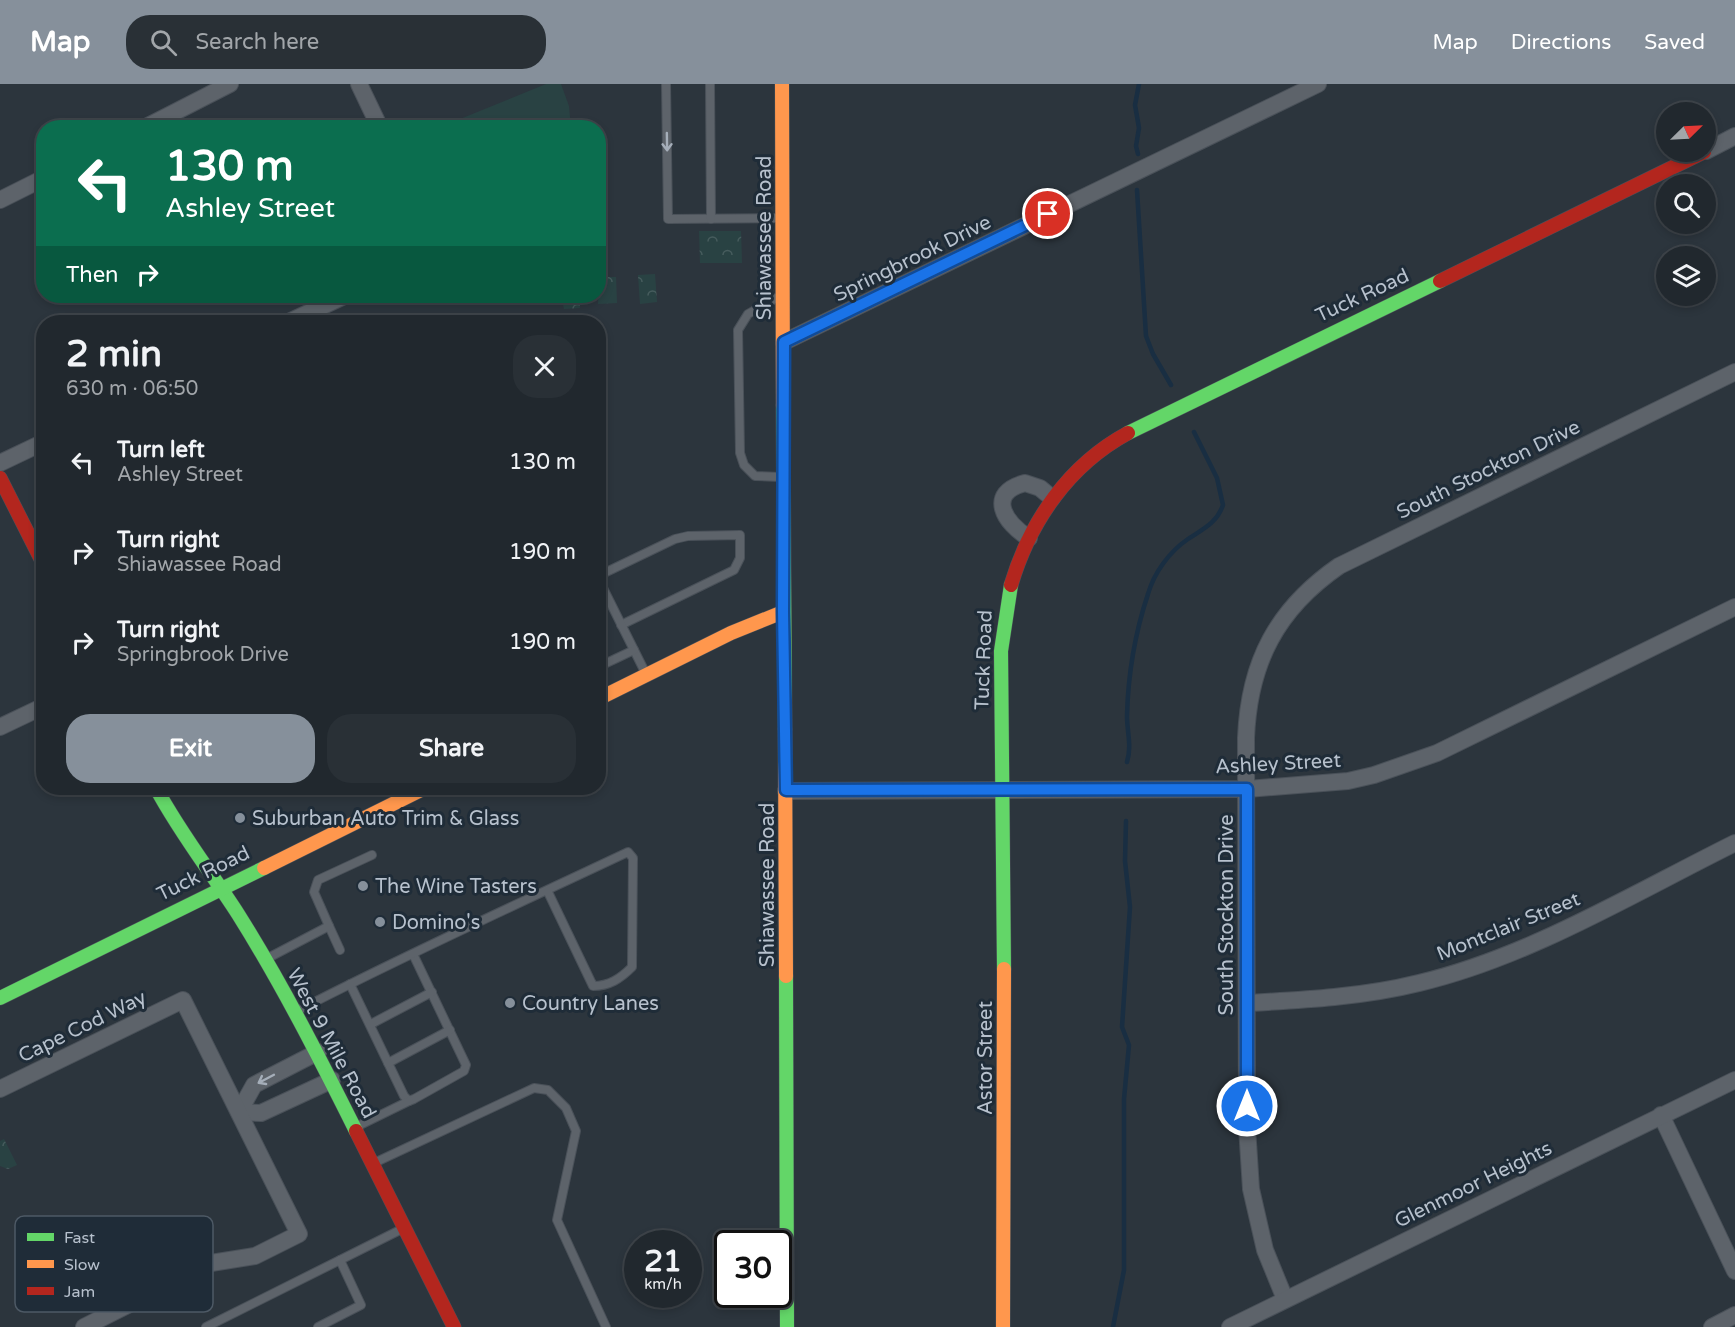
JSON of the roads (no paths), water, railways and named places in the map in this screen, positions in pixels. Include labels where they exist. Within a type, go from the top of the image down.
[{"type":"street","points":[[160,120],[230,84]]},
{"type":"street","points":[[358,84],[376,120]]},
{"type":"street","name":"Shiawassee Road","points":[[782,84],[787,1327]]},
{"type":"street","name":"Springbrook Drive","points":[[784,342],[1318,84]]},
{"type":"street","name":"Tuck Road","points":[[1716,146],[1735,136]]},
{"type":"street","name":"Tuck Road","points":[[1001,789],[1003,621],[1007,595],[1017,562],[1052,498],[1087,461],[1142,425],[1682,162]]},
{"type":"street","points":[[0,200],[36,182]]},
{"type":"street","points":[[304,315],[329,303]]},
{"type":"street","name":"South Stockton Drive","points":[[1285,1299],[1265,1250],[1251,1189],[1247,1127],[1247,715],[1252,682],[1262,653],[1280,623],[1312,585],[1353,557],[1735,372]]},
{"type":"street","points":[[0,463],[36,446]]},
{"type":"street","points":[[0,478],[36,549]]},
{"type":"street","points":[[1029,538],[1017,531],[1005,518],[1002,508],[1004,496],[1009,490],[1025,483],[1040,488],[1052,498]]},
{"type":"street","name":"Ashley Street","points":[[786,790],[1247,789],[1348,781],[1416,761],[1735,607]]},
{"type":"street","points":[[606,695],[731,633],[783,612]]},
{"type":"street","points":[[0,727],[36,710]]},
{"type":"street","name":"Astor Street","points":[[1001,789],[1005,1122],[1003,1327]]},
{"type":"street","name":"West 9 Mile Road","points":[[160,795],[175,824],[219,888],[296,1011],[454,1327]]},
{"type":"street","name":"Tuck Road","points":[[0,998],[411,795]]},
{"type":"street","name":"Montclair Street","points":[[1247,1003],[1399,988],[1471,968],[1605,909],[1735,843]]},
{"type":"street","name":"Cape Cod Way","points":[[0,1089],[183,1000],[239,1112]]},
{"type":"street","points":[[239,1112],[254,1085],[318,1052]]},
{"type":"street","points":[[239,1112],[261,1113],[332,1080]]},
{"type":"street","name":"Glenmoor Heights","points":[[1230,1327],[1735,1080]]},
{"type":"street","points":[[213,1263],[255,1256],[299,1234],[239,1112]]},
{"type":"street","points":[[1661,1115],[1735,1271]]},
{"type":"street","points":[[84,1327],[114,1312]]},
{"type":"street","points":[[1712,1327],[1735,1315]]},
{"type":"lane","points":[[666,84],[668,219],[783,218]]},
{"type":"lane","points":[[710,84],[711,219]]},
{"type":"lane","points":[[783,294],[748,314],[738,330],[740,453],[744,465],[755,476],[785,477]]},
{"type":"lane","points":[[606,573],[675,539],[688,536],[740,535],[740,558],[734,570],[621,625]]},
{"type":"lane","points":[[606,594],[647,675]]},
{"type":"lane","points":[[606,663],[634,650]]},
{"type":"lane","points":[[296,1011],[350,984],[547,890],[628,852],[633,858],[632,967],[621,978],[603,986],[593,986],[547,890]]},
{"type":"lane","points":[[340,950],[314,892],[318,880],[372,855]]},
{"type":"lane","points":[[265,960],[329,926]]},
{"type":"lane","points":[[355,1128],[465,1071],[464,1058],[413,954]]},
{"type":"lane","points":[[350,984],[404,1096],[410,1101]]},
{"type":"lane","points":[[370,1024],[432,992]]},
{"type":"lane","points":[[388,1063],[450,1030]]},
{"type":"lane","points":[[374,1163],[534,1088],[548,1090],[566,1108],[576,1131],[557,1220],[606,1327]]},
{"type":"lane","points":[[206,1327],[405,1227]]},
{"type":"lane","points":[[318,1327],[361,1305],[340,1260]]},
{"type":"waterway","points":[[1138,154],[1136,146],[1139,128],[1135,105],[1139,84]]},
{"type":"waterway","points":[[1137,190],[1146,336],[1153,354],[1171,385]]},
{"type":"waterway","points":[[1127,762],[1129,745],[1127,716],[1131,670],[1139,624],[1151,586],[1158,571],[1169,557],[1181,544],[1213,521],[1223,505],[1217,478],[1194,432]]},
{"type":"waterway","points":[[1113,1327],[1124,1270],[1124,1099],[1129,1045],[1122,1027],[1130,907],[1125,861],[1126,821]]},
{"type":"place","name":"Suburban Auto Trim & Glass","points":[[240,818]]},
{"type":"place","name":"The Wine Tasters","points":[[363,886]]},
{"type":"place","name":"Domino's","points":[[380,922]]},
{"type":"place","name":"Country Lanes","points":[[510,1003]]}]
